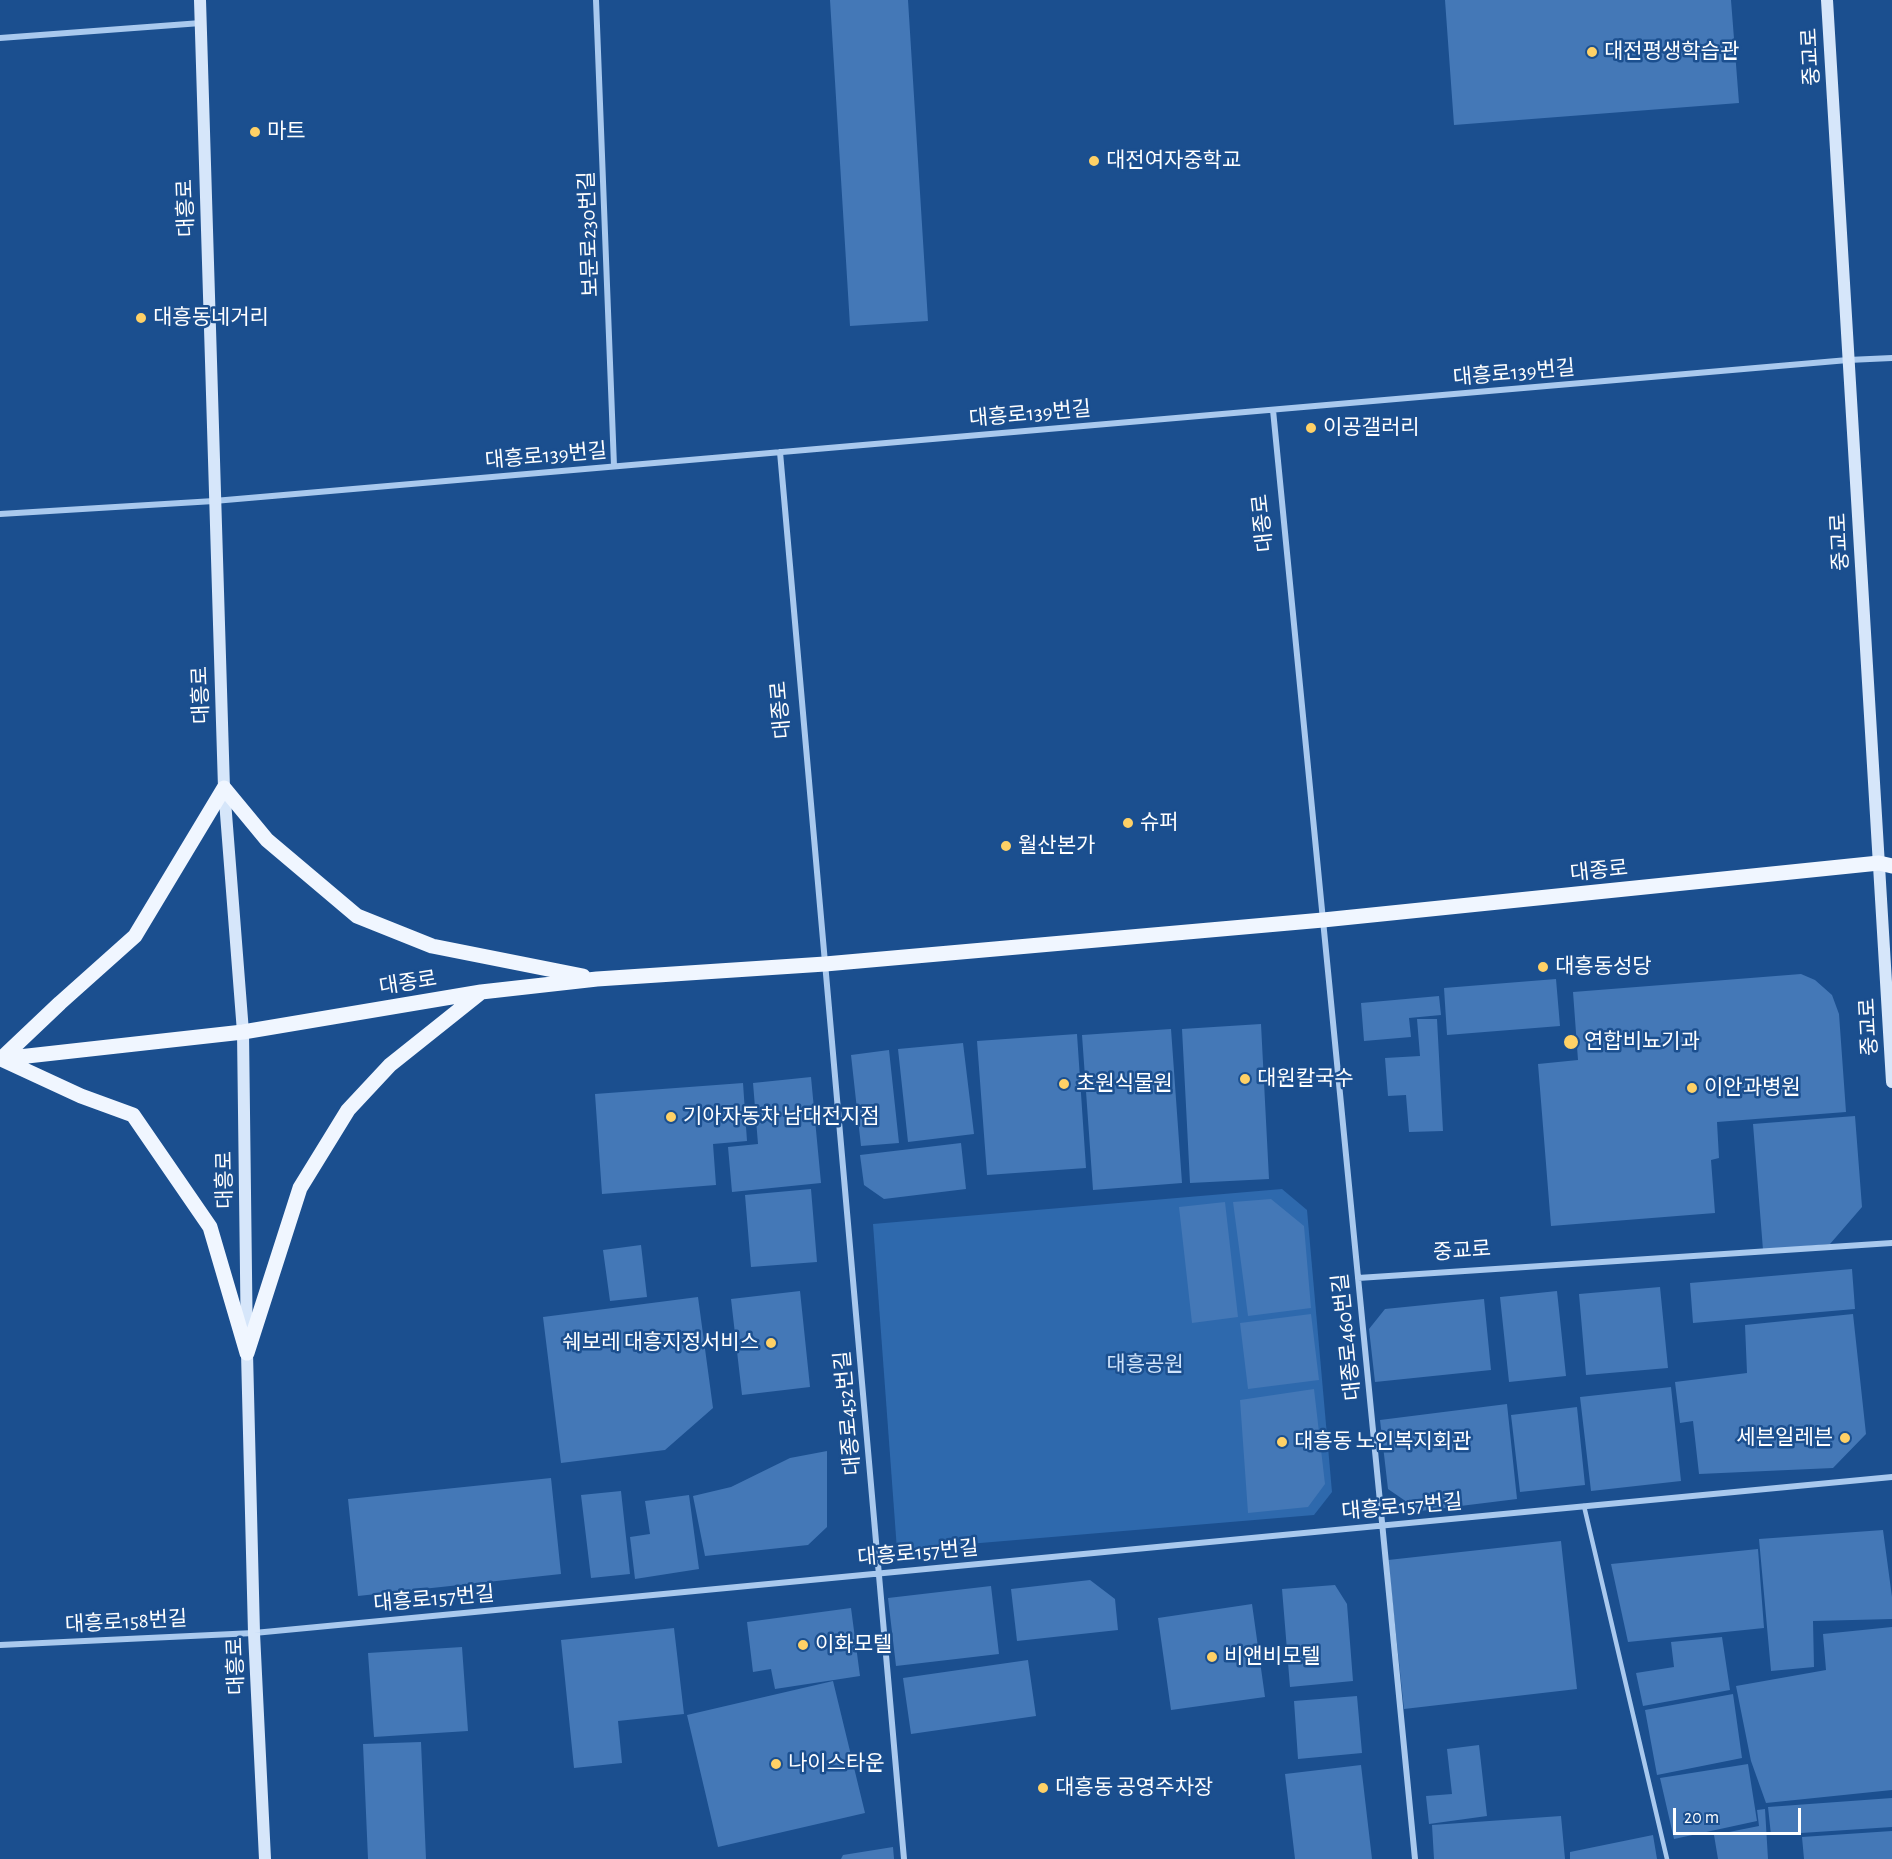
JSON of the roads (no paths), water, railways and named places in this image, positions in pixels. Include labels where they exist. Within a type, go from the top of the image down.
[{"type":"main road","name":"대흥로","points":[[200,0],[224,788],[243,1032],[247,1353],[254,1633],[265,1859]]},
{"type":"main road","name":"중교로","points":[[1827,0],[1848,360],[1888,862],[1892,1082]]},
{"type":"main road","points":[[247,1353],[210,1227],[133,1115],[81,1096],[1,1059],[135,936],[224,788],[267,840],[357,916],[432,946],[597,979]]},
{"type":"main road","name":"대종로","points":[[1,1059],[243,1032],[481,992],[597,979],[825,964],[1323,920],[1888,862]]},
{"type":"main road","points":[[247,1353],[300,1188],[348,1110],[390,1065],[481,992]]},
{"type":"street","name":"보문로230번길","points":[[596,0],[614,466]]},
{"type":"street","points":[[0,38],[201,23]]},
{"type":"street","name":"대흥로139번길","points":[[214,501],[1892,358]]},
{"type":"street","name":"대종로","points":[[1273,410],[1323,920]]},
{"type":"street","name":"대종로","points":[[780,453],[825,964]]},
{"type":"street","points":[[0,514],[214,501]]},
{"type":"street","name":"대종로460번길","points":[[1323,920],[1415,1859]]},
{"type":"street","name":"대종로452번길","points":[[825,964],[904,1859]]},
{"type":"street","name":"중교로","points":[[1358,1278],[1892,1243]]},
{"type":"street","name":"대흥로157번길","points":[[254,1633],[1892,1477]]},
{"type":"street","name":"대흥로158번길","points":[[0,1645],[254,1633]]},
{"type":"lane","points":[[1584,1506],[1667,1859]]},
{"type":"place","name":"대전평생학습관","points":[[1592,52]]},
{"type":"place","name":"마트","points":[[255,132]]},
{"type":"place","name":"대전여자중학교","points":[[1094,161]]},
{"type":"place","name":"대흥동네거리","points":[[141,318]]},
{"type":"place","name":"이공갤러리","points":[[1311,428]]},
{"type":"place","name":"슈퍼","points":[[1128,823]]},
{"type":"place","name":"월산본가","points":[[1006,846]]},
{"type":"place","name":"대흥동성당","points":[[1543,967]]},
{"type":"place","name":"연합비뇨기과","points":[[1571,1042]]},
{"type":"place","name":"대원칼국수","points":[[1245,1079]]},
{"type":"place","name":"초원식물원","points":[[1064,1084]]},
{"type":"place","name":"이안과병원","points":[[1692,1088]]},
{"type":"place","name":"기아자동차 남대전지점","points":[[671,1117]]},
{"type":"place","name":"쉐보레 대흥지정서비스","points":[[771,1343]]},
{"type":"place","name":"세븐일레븐","points":[[1845,1438]]},
{"type":"place","name":"대흥동 노인복지회관","points":[[1282,1442]]},
{"type":"place","name":"이화모텔","points":[[803,1645]]},
{"type":"place","name":"비앤비모텔","points":[[1212,1657]]},
{"type":"place","name":"나이스타운","points":[[776,1764]]},
{"type":"place","name":"대흥동 공영주차장","points":[[1043,1788]]},
{"type":"park label","name":"대흥공원","points":[[1145,1365]]}]
